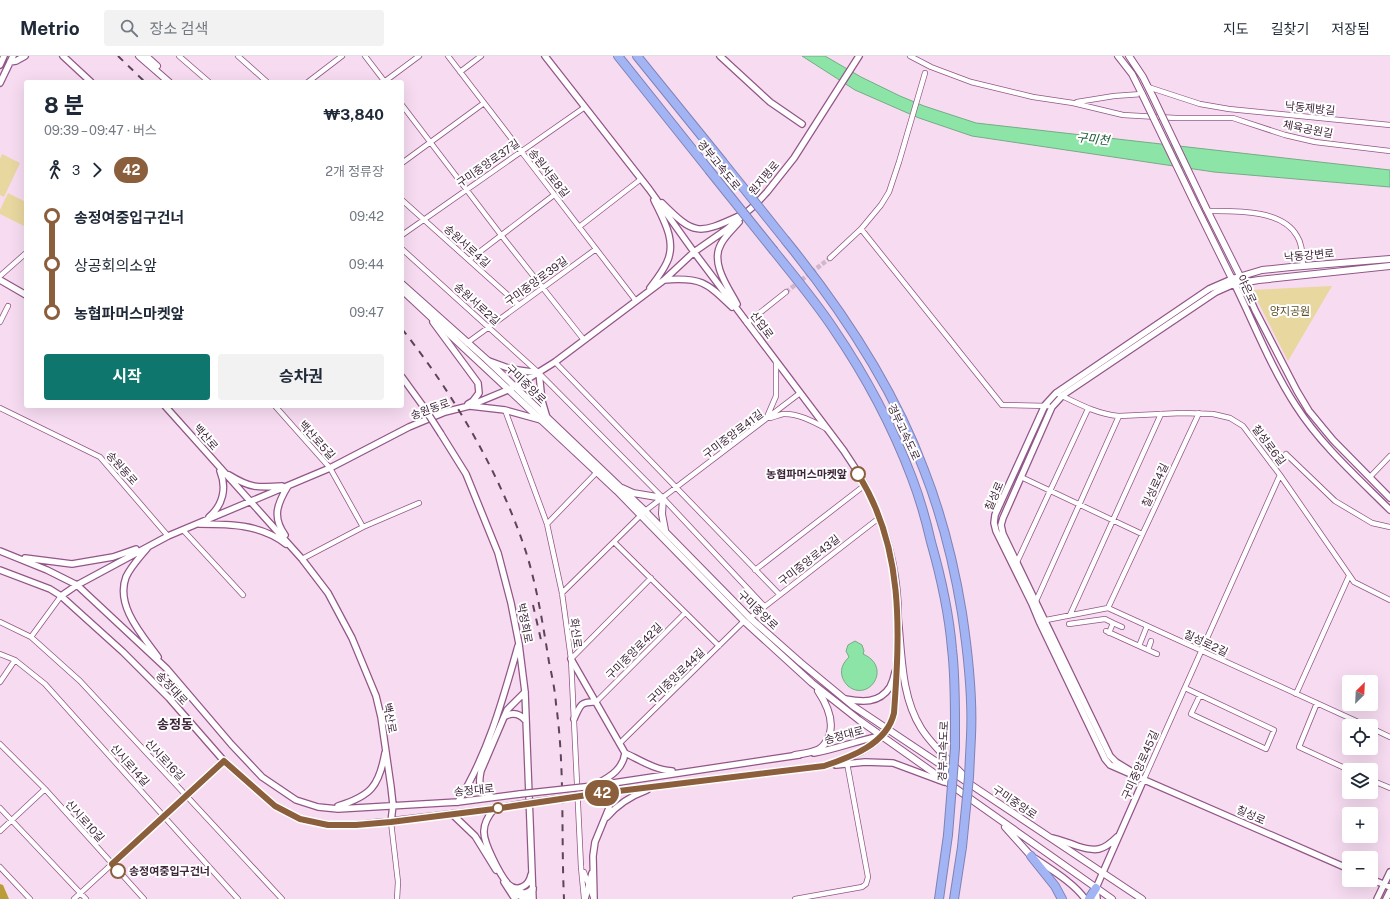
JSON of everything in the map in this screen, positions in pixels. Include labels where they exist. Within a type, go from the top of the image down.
[{"type":"highway","name":"경부고속도로","points":[[618,56],[814,302],[855,362],[877,401],[913,479],[924,514],[947,605],[953,650],[955,748],[948,835],[939,899]]},
{"type":"highway","name":"경부고속도로","points":[[638,56],[824,290],[870,359],[892,398],[924,469],[939,511],[957,585],[968,652],[972,715],[969,777],[962,847],[954,899]]},
{"type":"highway","points":[[1031,856],[1055,886],[1062,899]]},
{"type":"highway","points":[[1089,899],[1096,888]]},
{"type":"highway","points":[[1093,899],[1096,888]]},
{"type":"main road","points":[[139,56],[167,80]]},
{"type":"main road","points":[[146,56],[173,80]]},
{"type":"main road","name":"야은로","points":[[1118,56],[1132,74],[1233,281]]},
{"type":"main road","name":"야은로","points":[[1129,56],[1143,77],[1244,283]]},
{"type":"main road","name":"낙동강변로","points":[[1233,281],[1262,270],[1390,259]]},
{"type":"main road","name":"낙동강변로","points":[[1233,281],[1244,283],[1346,269],[1390,266]]},
{"type":"main road","name":"구미중앙로","points":[[404,286],[486,359],[511,388]]},
{"type":"main road","name":"구미중앙로","points":[[404,292],[619,487],[643,514],[666,532],[747,619],[845,700],[1142,899]]},
{"type":"main road","name":"구미중앙로","points":[[544,419],[597,472],[643,514],[812,683],[841,707],[881,736],[1112,899]]},
{"type":"main road","points":[[619,487],[633,492],[663,498],[662,514],[666,532]]},
{"type":"main road","points":[[898,618],[906,689],[915,715],[921,728],[974,787]]},
{"type":"main road","points":[[795,755],[818,750],[824,745],[832,732],[832,723],[827,705],[819,691],[812,683]]},
{"type":"main road","points":[[996,817],[1031,856]]},
{"type":"street","points":[[0,65],[4,56]]},
{"type":"street","points":[[0,83],[13,56]]},
{"type":"street","points":[[10,62],[16,61],[25,56]]},
{"type":"street","points":[[57,56],[68,60]]},
{"type":"street","points":[[63,56],[89,80]]},
{"type":"street","points":[[180,56],[207,80]]},
{"type":"street","points":[[311,80],[342,56]]},
{"type":"street","points":[[365,56],[383,80]]},
{"type":"street","points":[[387,80],[419,56]]},
{"type":"street","name":"송원서로8길","points":[[448,56],[636,301]]},
{"type":"street","points":[[460,72],[482,56]]},
{"type":"street","name":"산업로","points":[[545,56],[649,189],[743,318],[844,451],[865,485],[879,518],[892,559],[898,618],[898,666],[893,720],[881,736]]},
{"type":"street","points":[[720,56],[770,102],[802,124]]},
{"type":"street","name":"원지평로","points":[[694,252],[747,213],[774,185],[794,158],[858,56]]},
{"type":"street","name":"체육공원길","points":[[910,56],[931,67],[971,82],[1109,112],[1138,117],[1225,118],[1245,121],[1284,135],[1315,142],[1390,151]]},
{"type":"street","points":[[239,57],[265,80]]},
{"type":"street","points":[[830,258],[881,206],[889,192],[924,75]]},
{"type":"street","name":"낙동제방길","points":[[1148,87],[1200,104],[1229,109],[1390,125]]},
{"type":"street","points":[[1073,103],[1114,96],[1142,94]]},
{"type":"street","points":[[404,162],[484,103]]},
{"type":"street","name":"구미중앙로37길","points":[[404,234],[584,107]]},
{"type":"street","points":[[404,108],[501,235],[584,340]]},
{"type":"street","points":[[1225,118],[1229,109]]},
{"type":"street","points":[[579,227],[641,179]]},
{"type":"street","points":[[649,189],[680,221],[695,229],[709,229],[747,213]]},
{"type":"street","points":[[646,294],[667,262],[670,255],[671,243],[649,189]]},
{"type":"street","points":[[469,260],[554,195]]},
{"type":"street","name":"송원서로4길","points":[[404,202],[519,305]]},
{"type":"street","points":[[1208,210],[1253,212],[1284,222],[1295,232],[1300,241],[1303,266]]},
{"type":"street","points":[[743,318],[720,270],[717,259],[720,245],[747,213]]},
{"type":"street","points":[[861,228],[1002,405],[1045,405],[1052,407]]},
{"type":"street","name":"구미중앙로39길","points":[[468,343],[596,249]]},
{"type":"street","name":"송원서로2길","points":[[404,251],[539,373]]},
{"type":"street","name":"송원동로","points":[[61,596],[78,585],[168,536],[330,468],[409,427],[445,412],[469,406],[511,388],[539,373],[664,280],[694,252]]},
{"type":"street","points":[[0,276],[24,256]]},
{"type":"street","points":[[664,280],[687,279],[706,284],[743,318]]},
{"type":"street","points":[[0,280],[24,294]]},
{"type":"street","name":"칠성로","points":[[1233,281],[1209,289],[1056,393],[1045,405],[996,515],[994,523],[996,531],[1042,621],[1105,758],[1110,765],[1342,866]]},
{"type":"street","name":"칠성로","points":[[1042,621],[1036,601],[1003,534],[1001,525],[1052,407],[1062,396],[1233,281]]},
{"type":"street","name":"야은로","points":[[1233,281],[1271,362],[1297,407],[1330,449],[1390,510]]},
{"type":"street","name":"야은로","points":[[1244,283],[1255,310],[1297,391],[1310,411],[1333,440],[1390,498]]},
{"type":"street","points":[[747,323],[786,292]]},
{"type":"street","points":[[0,322],[8,306]]},
{"type":"street","points":[[429,315],[475,377],[479,388],[479,393],[473,401],[445,412]]},
{"type":"street","points":[[486,359],[511,369],[539,373],[663,498],[764,606]]},
{"type":"street","points":[[555,362],[779,594]]},
{"type":"street","points":[[767,419],[776,396],[776,362]]},
{"type":"street","points":[[469,406],[505,410],[544,419],[539,373]]},
{"type":"street","name":"박정희로","points":[[404,380],[423,406],[466,474],[498,554],[511,603],[519,644],[525,692],[531,863],[534,888],[533,899]]},
{"type":"street","name":"구미중앙로41길","points":[[643,514],[800,393]]},
{"type":"street","name":"칠성로6길","points":[[1056,393],[1099,413],[1119,416],[1199,413],[1220,415],[1230,418],[1243,426],[1280,475],[1354,582],[1390,600]]},
{"type":"street","name":"송원동로","points":[[0,408],[100,457],[168,536]]},
{"type":"street","name":"백산로","points":[[167,408],[296,551]]},
{"type":"street","name":"백산로5길","points":[[277,408],[330,468]]},
{"type":"street","points":[[1017,562],[1088,409]]},
{"type":"street","name":"화신로","points":[[505,410],[547,524],[562,593],[571,659],[581,866],[585,899]]},
{"type":"street","name":"칠성로4길","points":[[1142,534],[1199,413]]},
{"type":"street","points":[[767,419],[783,414],[792,414],[803,417],[827,429]]},
{"type":"street","points":[[1070,615],[1161,414]]},
{"type":"street","points":[[1036,601],[1119,416]]},
{"type":"street","points":[[1286,454],[1335,501],[1372,523],[1390,527]]},
{"type":"street","points":[[1370,477],[1390,456]]},
{"type":"street","name":"백산로","points":[[216,464],[228,474],[250,486],[260,488],[288,486]]},
{"type":"street","name":"백산로","points":[[196,524],[208,518],[218,508],[224,493],[223,478],[216,464]]},
{"type":"street","points":[[330,468],[363,527]]},
{"type":"street","points":[[547,524],[597,472]]},
{"type":"street","name":"구미중앙로45길","points":[[1096,888],[1280,475]]},
{"type":"street","points":[[1021,477],[1142,534],[1108,608],[1042,621]]},
{"type":"street","points":[[755,570],[865,485]]},
{"type":"street","name":"백산로","points":[[288,486],[277,507],[278,522],[282,531],[296,551],[328,593],[352,638],[376,696],[386,748],[393,805],[391,822],[398,882],[397,899]]},
{"type":"street","points":[[302,559],[363,527],[419,503]]},
{"type":"street","points":[[562,593],[643,514]]},
{"type":"street","name":"구미중앙로43길","points":[[747,619],[879,518]]},
{"type":"street","name":"백산로","points":[[196,524],[232,524],[252,527],[283,541],[296,551]]},
{"type":"street","points":[[183,530],[243,595]]},
{"type":"street","points":[[614,542],[719,646]]},
{"type":"street","points":[[15,557],[72,564],[113,557],[150,545]]},
{"type":"street","points":[[150,545],[137,560],[126,578],[124,592],[126,607],[133,622],[167,669]]},
{"type":"street","name":"송정대로","points":[[0,551],[47,570],[78,585],[167,669],[231,744],[262,777],[296,800],[318,807],[332,808],[458,802],[593,786],[834,749],[862,740],[881,736]]},
{"type":"street","name":"송정대로","points":[[0,570],[50,589],[61,596],[128,657],[169,698],[224,761],[275,806],[300,819],[328,825],[356,825],[391,822],[596,794],[824,766],[861,752],[881,736]]},
{"type":"street","points":[[1296,694],[1349,576]]},
{"type":"street","points":[[593,786],[605,780],[620,767],[624,761],[624,753],[620,743],[571,659],[651,578]]},
{"type":"street","points":[[31,637],[61,596]]},
{"type":"street","name":"칠성로2길","points":[[1108,608],[1352,719]]},
{"type":"street","name":"구미중앙로42길","points":[[596,702],[686,613]]},
{"type":"street","name":"구미중앙로44길","points":[[620,743],[747,619]]},
{"type":"street","points":[[1069,624],[1105,619],[1122,627]]},
{"type":"street","name":"신시로16길","points":[[0,622],[31,637],[80,681],[282,899]]},
{"type":"street","points":[[1113,623],[1108,632],[1157,654]]},
{"type":"street","points":[[1139,646],[1147,626]]},
{"type":"street","points":[[1148,650],[1151,642]]},
{"type":"street","points":[[492,798],[480,787],[479,780],[501,716],[519,644]]},
{"type":"street","name":"신시로14길","points":[[0,654],[15,660],[45,684],[238,899]]},
{"type":"street","points":[[0,682],[15,660]]},
{"type":"street","points":[[845,700],[868,702],[881,696],[890,687],[898,666]]},
{"type":"street","points":[[1185,688],[1200,695],[1274,730],[1266,749],[1191,714],[1200,695]]},
{"type":"street","points":[[458,802],[470,783],[509,702],[519,694],[525,692]]},
{"type":"street","points":[[574,719],[580,706],[585,702],[596,702]]},
{"type":"street","points":[[1317,703],[1299,747],[1342,767]]},
{"type":"street","points":[[501,716],[510,713],[520,715],[525,720]]},
{"type":"street","points":[[1378,731],[1390,737]]},
{"type":"street","name":"신시로10길","points":[[0,744],[45,789],[144,899]]},
{"type":"street","points":[[332,808],[354,801],[371,790],[377,782],[382,769],[386,748]]},
{"type":"street","points":[[624,753],[658,769],[682,772]]},
{"type":"street","points":[[74,899],[224,761]]},
{"type":"street","points":[[824,766],[865,762],[893,763],[949,784]]},
{"type":"street","points":[[795,899],[862,887],[867,882],[868,877],[847,763]]},
{"type":"street","points":[[1378,783],[1390,788]]},
{"type":"street","points":[[604,820],[620,804],[638,794],[658,787]]},
{"type":"street","points":[[0,831],[45,789]]},
{"type":"street","points":[[594,899],[593,856],[595,842],[609,808],[608,802],[596,794]]},
{"type":"street","points":[[0,808],[86,899]]},
{"type":"street","points":[[494,809],[488,817],[483,833],[487,848],[515,899]]},
{"type":"street","points":[[452,814],[475,836],[509,887],[517,895],[525,897],[532,895],[534,888]]},
{"type":"street","points":[[1049,837],[1085,849],[1095,850],[1106,846],[1121,832]]},
{"type":"street","points":[[1031,856],[1066,880],[1082,894],[1085,899]]},
{"type":"street","points":[[509,887],[518,888],[529,882],[531,876],[531,863]]},
{"type":"street","name":"화신로","points":[[581,866],[594,899]]},
{"type":"street","points":[[585,899],[594,867]]},
{"type":"street","points":[[0,868],[30,899]]},
{"type":"street","points":[[1377,899],[1390,872]]},
{"type":"street","points":[[1378,882],[1390,887]]},
{"type":"street","points":[[1096,888],[1097,899]]},
{"type":"street","points":[[1386,899],[1390,891]]},
{"type":"green space","points":[[2,154],[20,163],[4,197],[0,195],[0,159]]},
{"type":"green space","points":[[8,193],[24,201],[24,226],[0,214],[0,210]]},
{"type":"green space","name":"양지공원","points":[[1332,286],[1288,361],[1252,290]]},
{"type":"shaded area","points":[[0,884],[3,885],[9,899],[0,899]]},
{"type":"water","name":"구미천","points":[[802,56],[825,56],[861,77],[900,96],[924,106],[976,123],[1390,170],[1390,187],[1214,172],[972,136],[919,118],[855,90]]},
{"type":"water","points":[[855,641],[862,645],[864,651],[863,654],[872,660],[876,667],[877,674],[875,681],[870,687],[863,690],[856,690],[848,686],[842,676],[843,665],[849,657],[846,651],[848,645]]},
{"type":"tunnel","points":[[786,292],[830,258]]},
{"type":"railway","points":[[118,56],[143,80]]},
{"type":"railway","points":[[404,332],[457,407],[489,464],[515,522],[530,565],[555,694],[559,728],[562,777],[564,899]]},
{"type":"railway","points":[[533,605],[541,640]]},
{"type":"bus line","name":"42","points":[[118,871],[112,864],[224,761],[261,795],[275,806],[289,814],[311,823],[328,825],[356,825],[431,817],[594,794],[824,766],[861,752],[875,742],[893,720],[898,666],[898,618],[892,559],[882,525],[865,485],[858,474]]},
{"type":"place","name":"농협파머스마켓앞","points":[[858,474]]},
{"type":"place","name":"송정여중입구건너","points":[[118,871]]},
{"type":"district","name":"송정동","points":[[175,724]]}]
